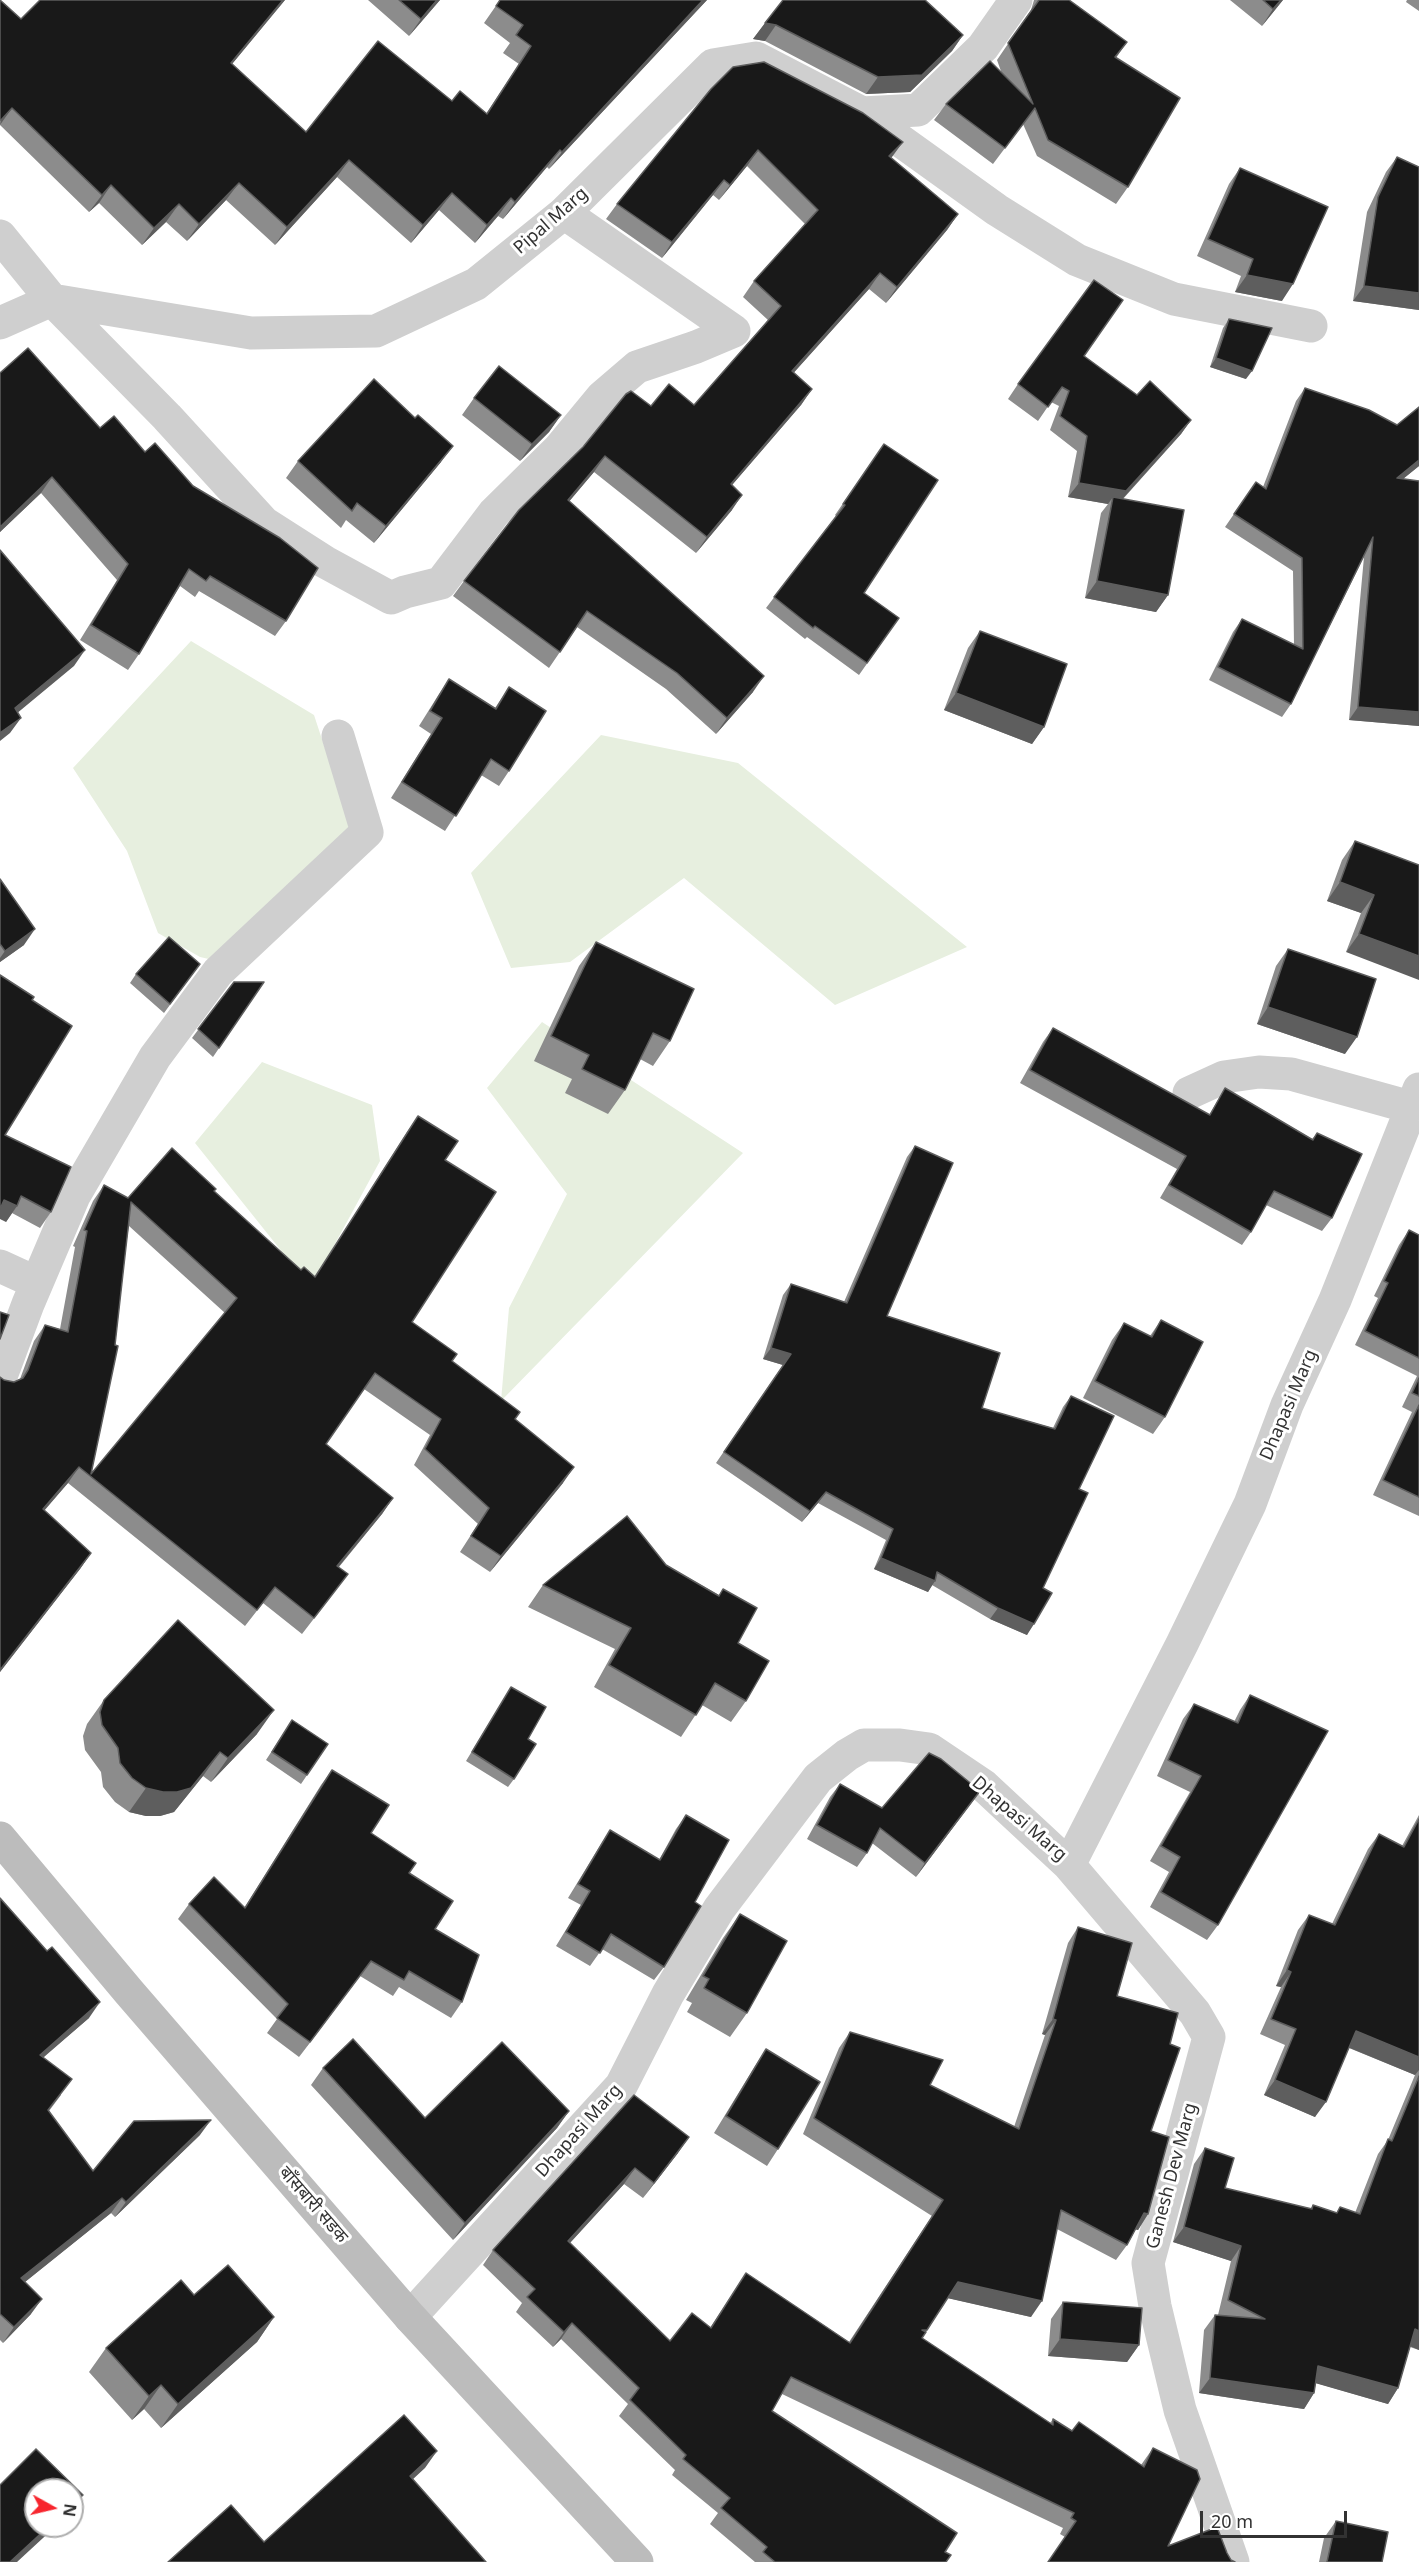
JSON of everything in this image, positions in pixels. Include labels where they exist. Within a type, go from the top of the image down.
[{"type":"main road","name":"बाँसबारी सडक","points":[[0,1838],[129,1992],[410,2317],[637,2562]]},
{"type":"street","points":[[862,113],[918,110],[982,47],[1016,0]]},
{"type":"street","name":"Pipal Marg","points":[[52,300],[251,333],[376,331],[476,284],[564,213],[713,65],[756,58],[862,113],[997,210],[1077,260],[1174,299],[1311,327]]},
{"type":"street","points":[[0,236],[52,300],[167,417],[264,523],[325,562],[391,598],[441,583],[494,513],[559,449],[602,398],[637,367],[734,331],[564,213]]},
{"type":"street","points":[[0,322],[52,300]]},
{"type":"street","points":[[0,1379],[74,1196],[155,1057],[218,972],[367,832],[338,736]]},
{"type":"street","points":[[1190,1093],[1224,1077],[1259,1072],[1290,1074],[1412,1118]]},
{"type":"street","name":"Dhapasi Marg","points":[[410,2317],[621,2086],[668,1994],[719,1910],[818,1778],[848,1755],[864,1745],[900,1745],[929,1749],[984,1786],[1069,1865],[1182,1644],[1250,1504],[1287,1405],[1335,1300],[1412,1118]]},
{"type":"street","points":[[0,1266],[37,1283]]},
{"type":"street","name":"Ganesh Dev Marg","points":[[1069,1865],[1195,2013],[1209,2037],[1148,2263],[1155,2306],[1180,2410],[1233,2562]]},
{"type":"green space","points":[[191,641],[314,715],[360,855],[244,967],[200,957],[158,933],[127,851],[73,768]]},
{"type":"green space","points":[[601,735],[738,763],[967,947],[835,1005],[684,878],[570,962],[511,968],[471,873]]},
{"type":"green space","points":[[542,1022],[743,1153],[501,1401],[509,1308],[567,1194],[487,1088]]},
{"type":"green space","points":[[262,1062],[372,1105],[380,1161],[311,1288],[195,1143]]},
{"type":"building","points":[[0,0],[21,19],[40,0],[283,0],[231,63],[306,132],[378,41],[452,101],[460,91],[487,114],[531,46],[516,35],[523,25],[496,6],[500,0],[703,0],[562,152],[560,150],[515,202],[511,198],[487,225],[452,193],[423,225],[349,160],[287,227],[239,183],[199,224],[179,204],[154,228],[111,185],[102,195],[12,108],[0,120]]},
{"type":"building","points":[[399,0],[437,0],[421,19]]},
{"type":"building","points":[[783,0],[925,0],[963,35],[922,75],[878,77],[776,25],[765,23]]},
{"type":"building","points":[[1039,0],[1069,0],[1127,42],[1115,57],[1180,98],[1128,187],[1048,140],[1035,108],[1005,148],[946,104],[990,61],[1033,104],[1008,43]]},
{"type":"building","points":[[1263,0],[1281,0],[1273,9]]},
{"type":"building","points":[[764,62],[863,113],[903,142],[889,156],[958,214],[897,287],[880,273],[792,371],[812,389],[731,484],[742,495],[707,537],[605,456],[568,500],[764,676],[727,718],[677,673],[587,611],[560,652],[464,581],[519,510],[583,447],[626,394],[631,391],[651,406],[669,384],[694,405],[781,306],[754,281],[818,210],[758,150],[730,185],[724,180],[672,242],[617,204],[711,89],[733,67]]},
{"type":"building","points":[[1397,157],[1419,167],[1419,293],[1364,286],[1378,197]]},
{"type":"building","points":[[1240,168],[1328,207],[1293,284],[1247,275],[1253,259],[1208,239]]},
{"type":"building","points":[[1094,280],[1123,300],[1084,356],[1137,395],[1150,381],[1191,420],[1126,491],[1079,483],[1087,436],[1060,416],[1069,391],[1062,387],[1048,407],[1018,384]]},
{"type":"building","points":[[1229,319],[1272,328],[1252,371],[1216,358]]},
{"type":"building","points":[[28,348],[100,428],[114,416],[145,452],[155,443],[193,486],[280,538],[318,568],[286,621],[210,576],[206,581],[189,569],[139,654],[91,625],[128,564],[52,477],[0,527],[0,373]]},
{"type":"building","points":[[499,366],[561,415],[532,444],[474,398]]},
{"type":"building","points":[[374,379],[415,418],[418,415],[453,446],[386,526],[357,503],[352,511],[298,461]]},
{"type":"building","points":[[1305,388],[1369,410],[1397,425],[1419,407],[1419,460],[1397,478],[1419,481],[1419,712],[1358,707],[1373,537],[1291,704],[1218,667],[1242,619],[1303,649],[1302,558],[1234,514],[1256,482],[1266,489]]},
{"type":"building","points":[[884,444],[938,480],[864,593],[899,618],[867,663],[815,626],[813,628],[774,597],[845,505],[843,504]]},
{"type":"building","points":[[1113,497],[1184,510],[1168,595],[1097,581]]},
{"type":"building","points":[[0,550],[85,650],[15,708],[21,718],[0,733]]},
{"type":"building","points":[[980,631],[1067,664],[1044,727],[956,693]]},
{"type":"building","points":[[449,679],[496,709],[509,687],[546,711],[509,771],[491,759],[456,816],[402,782],[442,718],[430,711]]},
{"type":"building","points":[[1355,841],[1419,865],[1419,956],[1359,934],[1374,895],[1340,882]]},
{"type":"building","points":[[0,879],[35,929],[5,951],[0,944]]},
{"type":"building","points":[[169,937],[200,964],[170,1004],[136,974]]},
{"type":"building","points":[[596,942],[694,989],[670,1041],[653,1033],[625,1090],[582,1069],[589,1055],[551,1036]]},
{"type":"building","points":[[1288,949],[1376,979],[1357,1037],[1268,1007]]},
{"type":"building","points":[[0,975],[34,997],[32,1000],[72,1026],[5,1135],[71,1167],[51,1212],[21,1196],[17,1206],[4,1200],[0,1209]]},
{"type":"building","points":[[234,982],[264,982],[219,1048],[198,1029]]},
{"type":"building","points":[[1053,1028],[1210,1115],[1225,1088],[1313,1140],[1317,1133],[1362,1154],[1332,1218],[1274,1191],[1251,1232],[1169,1185],[1186,1156],[1030,1070]]},
{"type":"building","points":[[418,1116],[458,1141],[445,1160],[496,1192],[412,1322],[457,1354],[452,1361],[520,1412],[515,1419],[574,1467],[501,1556],[471,1536],[489,1508],[425,1449],[441,1419],[375,1373],[326,1444],[393,1498],[337,1566],[348,1574],[314,1618],[275,1587],[257,1610],[79,1467],[43,1509],[91,1553],[0,1670],[0,1377],[14,1382],[23,1378],[45,1325],[68,1332],[87,1231],[84,1230],[104,1185],[128,1198],[172,1148],[216,1189],[214,1191],[301,1270],[304,1267],[315,1277]],"holes":[[[131,1202],[237,1298],[91,1474],[118,1346],[115,1345]]]},
{"type":"building","points":[[915,1146],[953,1163],[887,1316],[1000,1353],[982,1408],[1055,1429],[1071,1396],[1114,1416],[1079,1489],[1088,1493],[1043,1588],[1052,1593],[1034,1624],[998,1608],[937,1572],[935,1581],[881,1558],[893,1529],[826,1492],[810,1511],[724,1452],[791,1354],[771,1348],[791,1284],[847,1303]]},
{"type":"building","points":[[1409,1230],[1419,1235],[1419,1358],[1365,1331],[1388,1283],[1384,1281]]},
{"type":"building","points":[[0,1312],[9,1315],[0,1339]]},
{"type":"building","points":[[1161,1320],[1203,1342],[1165,1417],[1095,1381],[1124,1323],[1152,1337]]},
{"type":"building","points":[[1419,1378],[1419,1396],[1412,1393]]},
{"type":"building","points":[[1419,1405],[1419,1497],[1383,1480]]},
{"type":"building","points":[[627,1516],[666,1565],[719,1596],[723,1589],[757,1608],[738,1643],[769,1661],[746,1701],[715,1683],[696,1715],[609,1665],[631,1628],[543,1585]]},
{"type":"building","points":[[178,1620],[274,1710],[228,1758],[220,1752],[191,1788],[177,1792],[163,1792],[146,1788],[132,1778],[120,1763],[118,1748],[102,1725],[100,1712],[104,1700]]},
{"type":"building","points":[[511,1687],[546,1707],[528,1739],[536,1744],[514,1779],[472,1752]]},
{"type":"building","points":[[1250,1695],[1328,1731],[1218,1925],[1161,1892],[1180,1857],[1161,1846],[1201,1776],[1168,1760],[1194,1704],[1238,1723]]},
{"type":"building","points":[[292,1720],[328,1744],[307,1775],[272,1752]]},
{"type":"building","points":[[929,1753],[941,1759],[980,1791],[925,1863],[880,1828],[867,1853],[817,1825],[840,1784],[882,1808]]},
{"type":"building","points":[[332,1770],[389,1805],[371,1833],[416,1863],[409,1873],[453,1901],[435,1929],[479,1955],[462,2002],[409,1971],[404,1980],[371,1961],[310,2042],[277,2018],[288,2004],[189,1904],[214,1877],[245,1908]]},
{"type":"building","points":[[686,1815],[729,1840],[695,1902],[701,1906],[664,1967],[611,1934],[600,1953],[566,1932],[590,1891],[578,1884],[610,1830],[660,1860]]},
{"type":"building","points":[[1419,1819],[1419,2057],[1356,2031],[1326,2102],[1275,2080],[1296,2029],[1271,2019],[1291,1972],[1287,1970],[1309,1915],[1335,1925],[1379,1834],[1404,1847]]},
{"type":"building","points":[[0,1898],[47,1951],[52,1947],[100,2002],[40,2055],[72,2079],[48,2110],[93,2171],[134,2121],[211,2120],[126,2202],[122,2198],[21,2278],[42,2299],[14,2327],[0,2314]]},
{"type":"building","points":[[740,1914],[787,1941],[747,2013],[704,1988],[709,1979],[703,1976]]},
{"type":"building","points":[[1078,1927],[1132,1943],[1117,1996],[1178,2013],[1170,2044],[1180,2048],[1151,2131],[1169,2137],[1148,2214],[1144,2213],[1127,2245],[1061,2210],[1042,2301],[958,2282],[927,2330],[922,2330],[926,2332],[922,2338],[1053,2425],[1053,2419],[1072,2431],[1079,2422],[1144,2467],[1153,2448],[1197,2470],[1200,2479],[1168,2546],[1217,2527],[1227,2553],[1235,2562],[1048,2562],[1076,2521],[1071,2518],[1074,2513],[791,2377],[772,2411],[957,2533],[945,2552],[951,2555],[946,2562],[775,2562],[763,2552],[767,2547],[721,2508],[730,2498],[683,2459],[686,2455],[630,2400],[639,2388],[572,2323],[564,2332],[527,2297],[535,2289],[493,2250],[634,2095],[689,2137],[654,2183],[635,2168],[568,2241],[670,2341],[692,2313],[711,2328],[746,2273],[850,2343],[943,2200],[814,2118],[850,2032],[943,2060],[930,2085],[1019,2129],[1056,2020],[1053,2019]]},
{"type":"building","points":[[353,2039],[425,2118],[502,2042],[569,2111],[465,2223],[323,2068]]},
{"type":"building","points":[[766,2049],[820,2082],[778,2149],[726,2116]]},
{"type":"building","points":[[1419,2076],[1419,2331],[1415,2329],[1398,2388],[1318,2366],[1314,2393],[1210,2378],[1215,2315],[1265,2319],[1228,2300],[1241,2246],[1184,2227],[1205,2148],[1234,2158],[1225,2188],[1312,2209],[1313,2205],[1337,2213],[1340,2207],[1360,2214],[1388,2139],[1392,2141]]},
{"type":"building","points":[[228,2265],[274,2317],[178,2404],[161,2385],[149,2396],[106,2348],[181,2280],[194,2295]]},
{"type":"building","points":[[1063,2302],[1142,2308],[1139,2345],[1060,2339]]},
{"type":"building","points":[[404,2415],[437,2451],[410,2476],[486,2562],[168,2562],[231,2505],[264,2542]]},
{"type":"building","points":[[36,2449],[66,2478],[24,2478],[24,2538],[36,2538],[10,2562],[0,2562],[0,2485]]},
{"type":"building","points":[[1336,2521],[1388,2532],[1382,2562],[1327,2562]]}]
